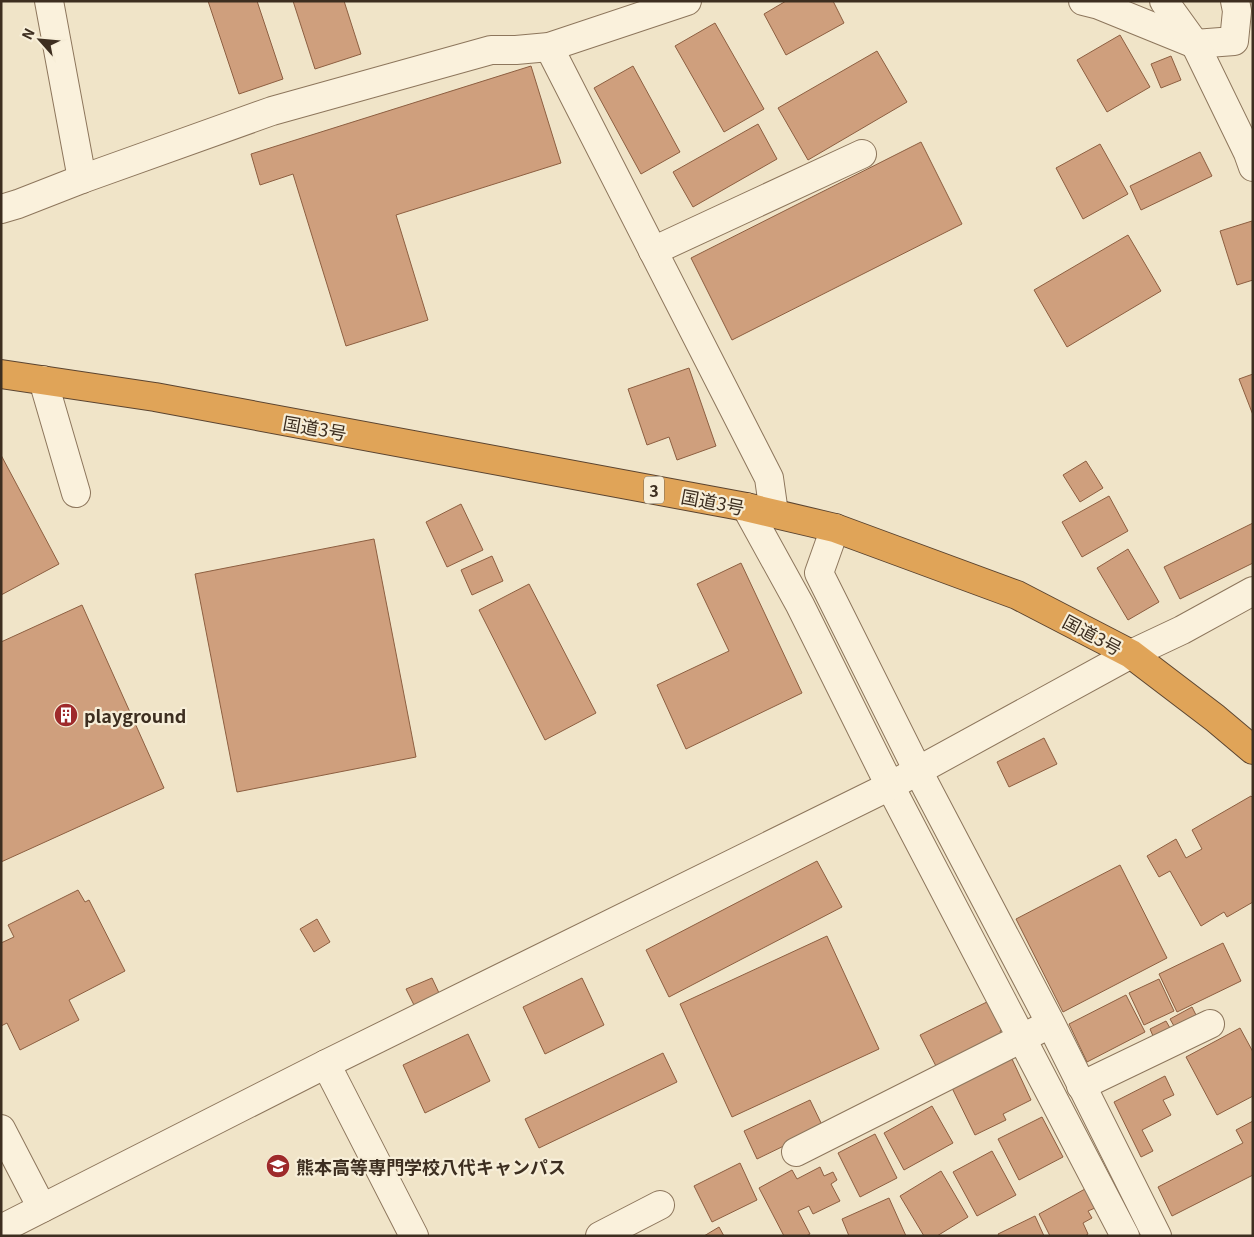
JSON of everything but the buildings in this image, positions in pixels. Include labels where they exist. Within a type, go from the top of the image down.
[{"type":"highway","name":"国道3号","points":[[1,374],[155,397],[746,507],[834,528],[1018,594],[1131,654],[1216,718],[1253,750]]},
{"type":"street","points":[[49,1],[82,179]]},
{"type":"street","points":[[1,209],[272,111],[492,50],[549,47],[687,1]]},
{"type":"street","points":[[1083,1],[1099,5],[1195,44],[1234,41],[1237,11],[1235,1]]},
{"type":"street","points":[[1164,1],[1195,44],[1253,167]]},
{"type":"street","points":[[549,47],[769,478],[774,513]]},
{"type":"street","points":[[653,251],[862,154]]},
{"type":"street","points":[[43,380],[76,493]]},
{"type":"street","points":[[746,507],[800,605],[890,786],[1124,1236]]},
{"type":"street","points":[[800,605],[818,573],[834,528]]},
{"type":"street","points":[[818,573],[918,771],[1051,1024],[1157,1236]]},
{"type":"street","points":[[1,1229],[326,1064],[890,786],[1131,654],[1182,630],[1253,591]]},
{"type":"street","points":[[796,1152],[1021,1037],[1051,1024]]},
{"type":"street","points":[[1081,1086],[1210,1024]]},
{"type":"street","points":[[326,1064],[414,1236]]},
{"type":"street","points":[[1,1129],[42,1208]]},
{"type":"street","points":[[1090,1168],[1106,1136]]},
{"type":"street","points":[[600,1236],[660,1205]]},
{"type":"place","name":"playground","points":[[66,715]]},
{"type":"place","name":"熊本高等専門学校八代キャンパス","points":[[278,1166]]}]
